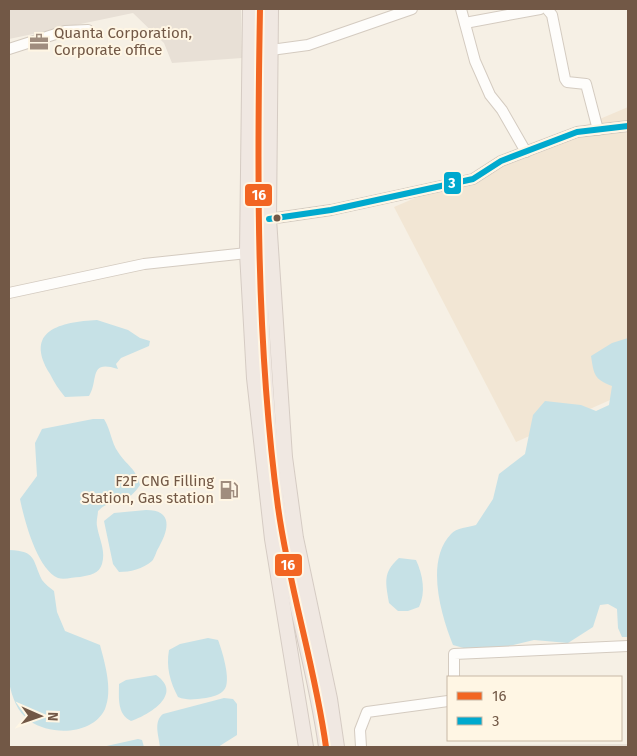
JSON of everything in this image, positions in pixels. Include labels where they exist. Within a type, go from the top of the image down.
[{"type":"highway","points":[[250,9],[247,252],[254,378],[272,538],[306,747]]},
{"type":"highway","points":[[260,9],[260,268],[266,380],[278,507],[288,567],[337,747]]},
{"type":"highway","points":[[271,9],[269,219],[278,365],[296,538],[324,700],[326,747]]},
{"type":"street","points":[[271,50],[308,45],[412,9]]},
{"type":"street","points":[[462,9],[475,61],[490,95],[502,110],[526,152]]},
{"type":"street","points":[[465,23],[540,9]]},
{"type":"street","points":[[547,9],[552,15],[565,79],[567,82],[586,84],[598,130]]},
{"type":"street","points":[[9,49],[65,31],[88,30]]},
{"type":"street","points":[[269,219],[331,210],[474,179],[501,161],[577,132],[628,126]]},
{"type":"street","points":[[9,293],[144,264],[247,252]]},
{"type":"street","points":[[454,676],[454,654],[628,646]]},
{"type":"street","points":[[361,747],[360,730],[367,712],[447,701]]},
{"type":"shaded area","points":[[9,9],[241,9],[242,58],[172,63],[164,43],[133,13],[9,39]]},
{"type":"shaded area","points":[[628,107],[628,392],[516,442],[394,207]]},
{"type":"shaded area","points":[[628,744],[628,747],[371,746]]},
{"type":"water","points":[[97,320],[128,330],[140,338],[150,341],[149,346],[121,358],[116,364],[118,369],[102,367],[98,369],[89,396],[65,397],[55,383],[43,359],[41,347],[44,338],[50,331],[59,326]]},
{"type":"water","points":[[628,338],[628,637],[622,637],[618,628],[617,609],[608,604],[600,605],[593,627],[568,643],[534,640],[505,647],[467,649],[453,645],[440,604],[438,588],[437,573],[443,545],[453,532],[476,525],[493,499],[499,474],[525,454],[533,415],[545,401],[581,405],[596,411],[609,405],[612,386],[596,376],[591,356],[612,343]]},
{"type":"water","points":[[93,419],[104,419],[116,448],[121,457],[134,471],[140,485],[128,498],[109,504],[98,511],[97,524],[103,554],[99,570],[87,576],[60,579],[51,573],[38,554],[28,530],[20,499],[37,476],[35,443],[42,429]]},
{"type":"water","points":[[146,510],[161,513],[165,517],[165,534],[153,560],[136,570],[119,572],[113,564],[104,521],[114,513]]},
{"type":"water","points":[[9,550],[25,552],[35,562],[42,580],[54,591],[57,612],[65,631],[100,645],[108,685],[107,702],[99,718],[82,728],[60,731],[39,726],[25,717],[16,704],[9,682]]},
{"type":"water","points":[[399,558],[416,560],[422,578],[423,590],[419,607],[408,611],[398,611],[389,603],[386,579],[390,569]]},
{"type":"water","points":[[208,638],[218,640],[222,651],[227,673],[224,690],[216,696],[206,698],[185,699],[178,697],[169,674],[169,650],[180,644]]},
{"type":"water","points":[[156,675],[164,682],[166,689],[161,703],[146,714],[131,721],[126,718],[121,710],[119,684],[126,680]]},
{"type":"water","points":[[224,698],[233,699],[237,704],[237,735],[218,747],[160,747],[157,725],[163,714]]},
{"type":"water","points":[[138,739],[142,740],[144,747],[102,747]]},
{"type":"transit line","name":"16","points":[[260,9],[258,133],[265,383],[283,537],[326,747]]},
{"type":"transit line","name":"3","points":[[269,219],[331,210],[473,179],[501,161],[577,132],[628,126]]},
{"type":"place","name":"Quanta Corporation, Corporate office","points":[[39,42]]},
{"type":"place","name":"F2F CNG Filling Station, Gas station","points":[[229,490]]}]
